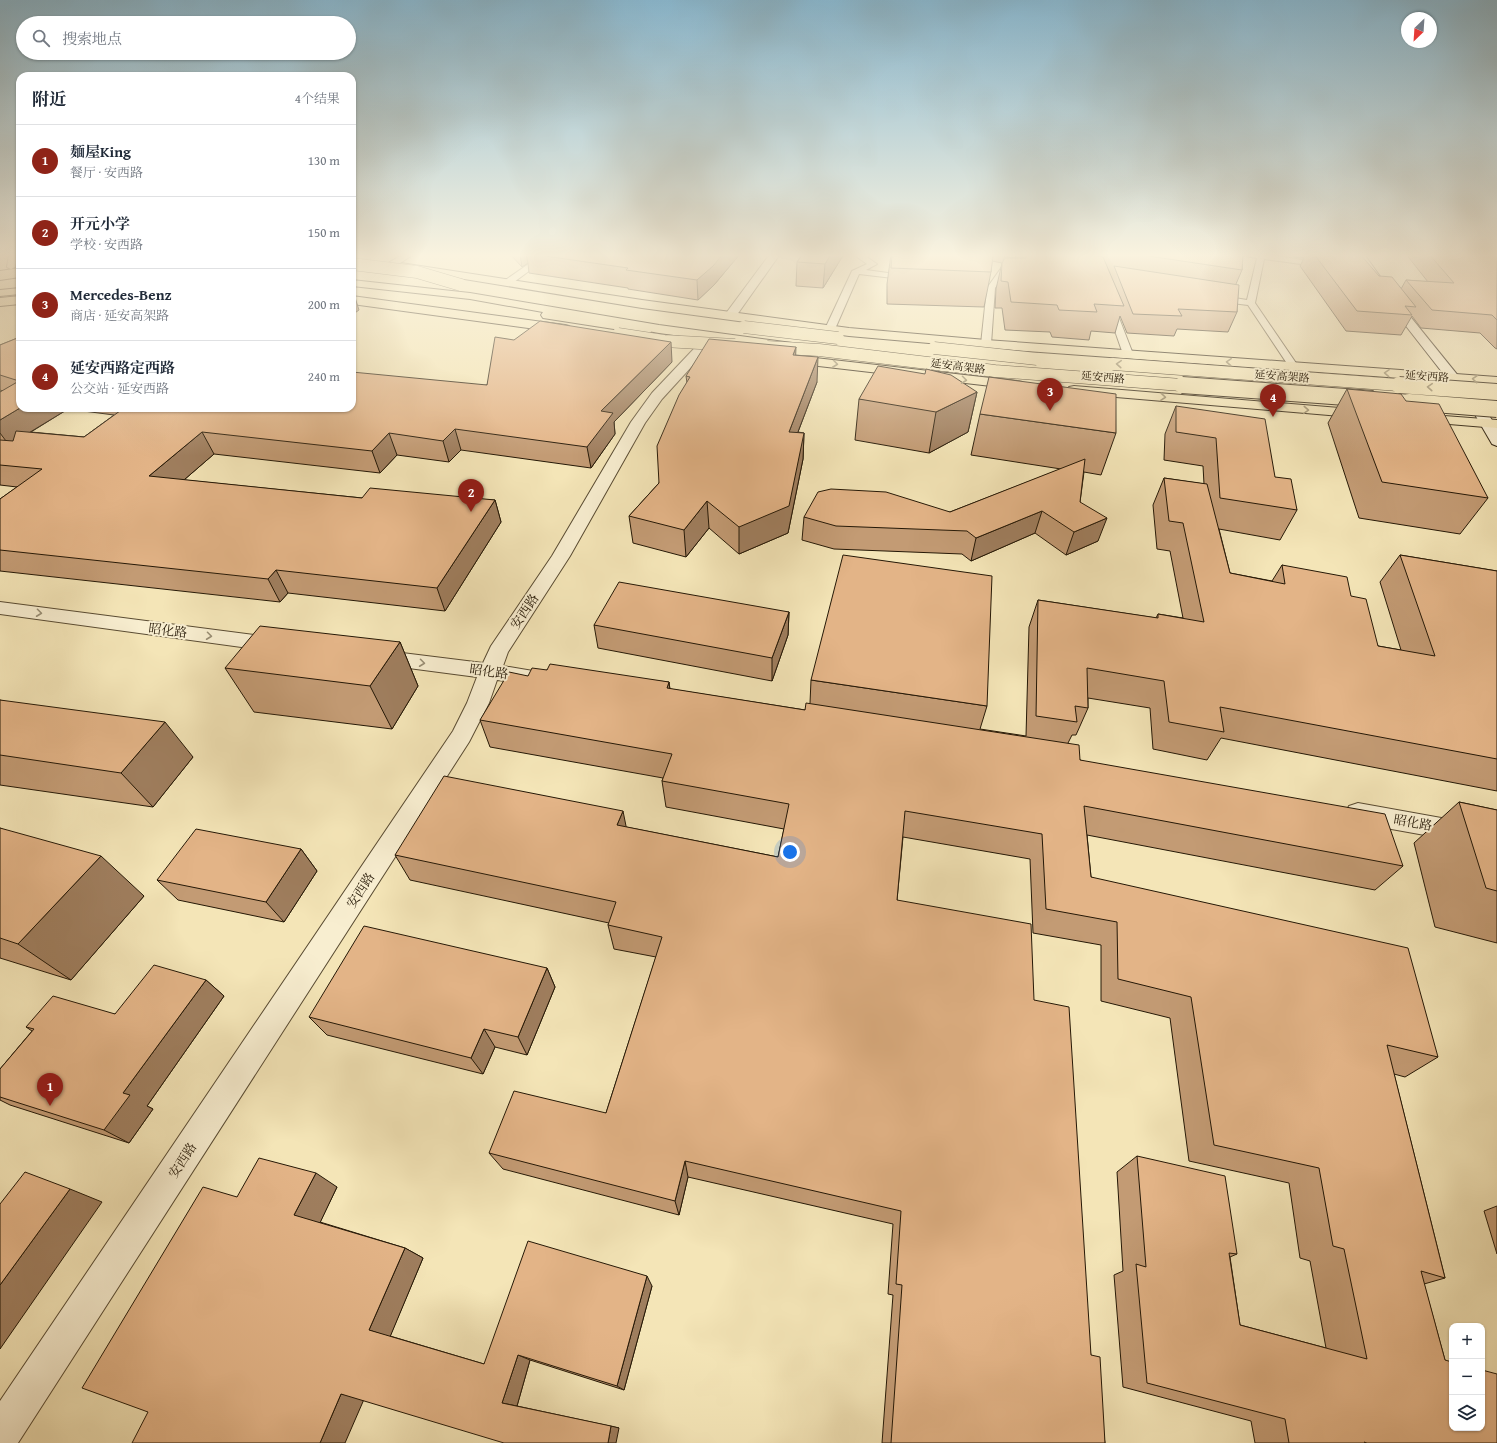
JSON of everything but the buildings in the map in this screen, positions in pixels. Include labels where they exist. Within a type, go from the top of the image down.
[{"type":"main road","points":[[528,321],[706,343],[980,382],[1270,407],[1390,405],[1497,409]]},
{"type":"main road","points":[[539,321],[664,341],[819,350]]},
{"type":"main road","name":"延安西路","points":[[577,321],[706,343],[1390,405]]},
{"type":"main road","name":"延安高架路","points":[[615,321],[659,329],[819,350],[995,370],[1305,394],[1390,405]]},
{"type":"main road","name":"延安高架路","points":[[706,321],[744,327],[1033,359],[1497,392]]},
{"type":"main road","name":"延安西路","points":[[771,321],[849,332],[986,344],[1497,381]]},
{"type":"main road","points":[[1050,373],[1141,395]]},
{"type":"main road","points":[[1390,405],[1491,418]]},
{"type":"main road","points":[[1409,417],[1491,418]]},
{"type":"street","points":[[1407,321],[1454,378],[1491,418],[1497,441]]},
{"type":"street","name":"安西路","points":[[0,1436],[461,736],[478,703],[489,671],[498,651],[561,556],[638,422],[657,396],[706,343]]},
{"type":"street","name":"昭化路","points":[[0,608],[298,647]]},
{"type":"street","name":"昭化路","points":[[360,655],[489,671],[560,682]]},
{"type":"street","name":"昭化路","points":[[1341,810],[1497,838]]},
{"type":"lane","points":[[830,329],[833,321]]},
{"type":"lane","points":[[986,344],[987,321]]},
{"type":"lane","points":[[1116,321],[1128,354]]},
{"type":"lane","points":[[1264,321],[1294,366]]},
{"type":"place","name":"Mercedes-Benz","points":[[1050,411]]},
{"type":"place","name":"延安西路定西路","points":[[1273,417]]},
{"type":"place","name":"开元小学","points":[[471,512]]},
{"type":"place","name":"麺屋King","points":[[50,1106]]}]
